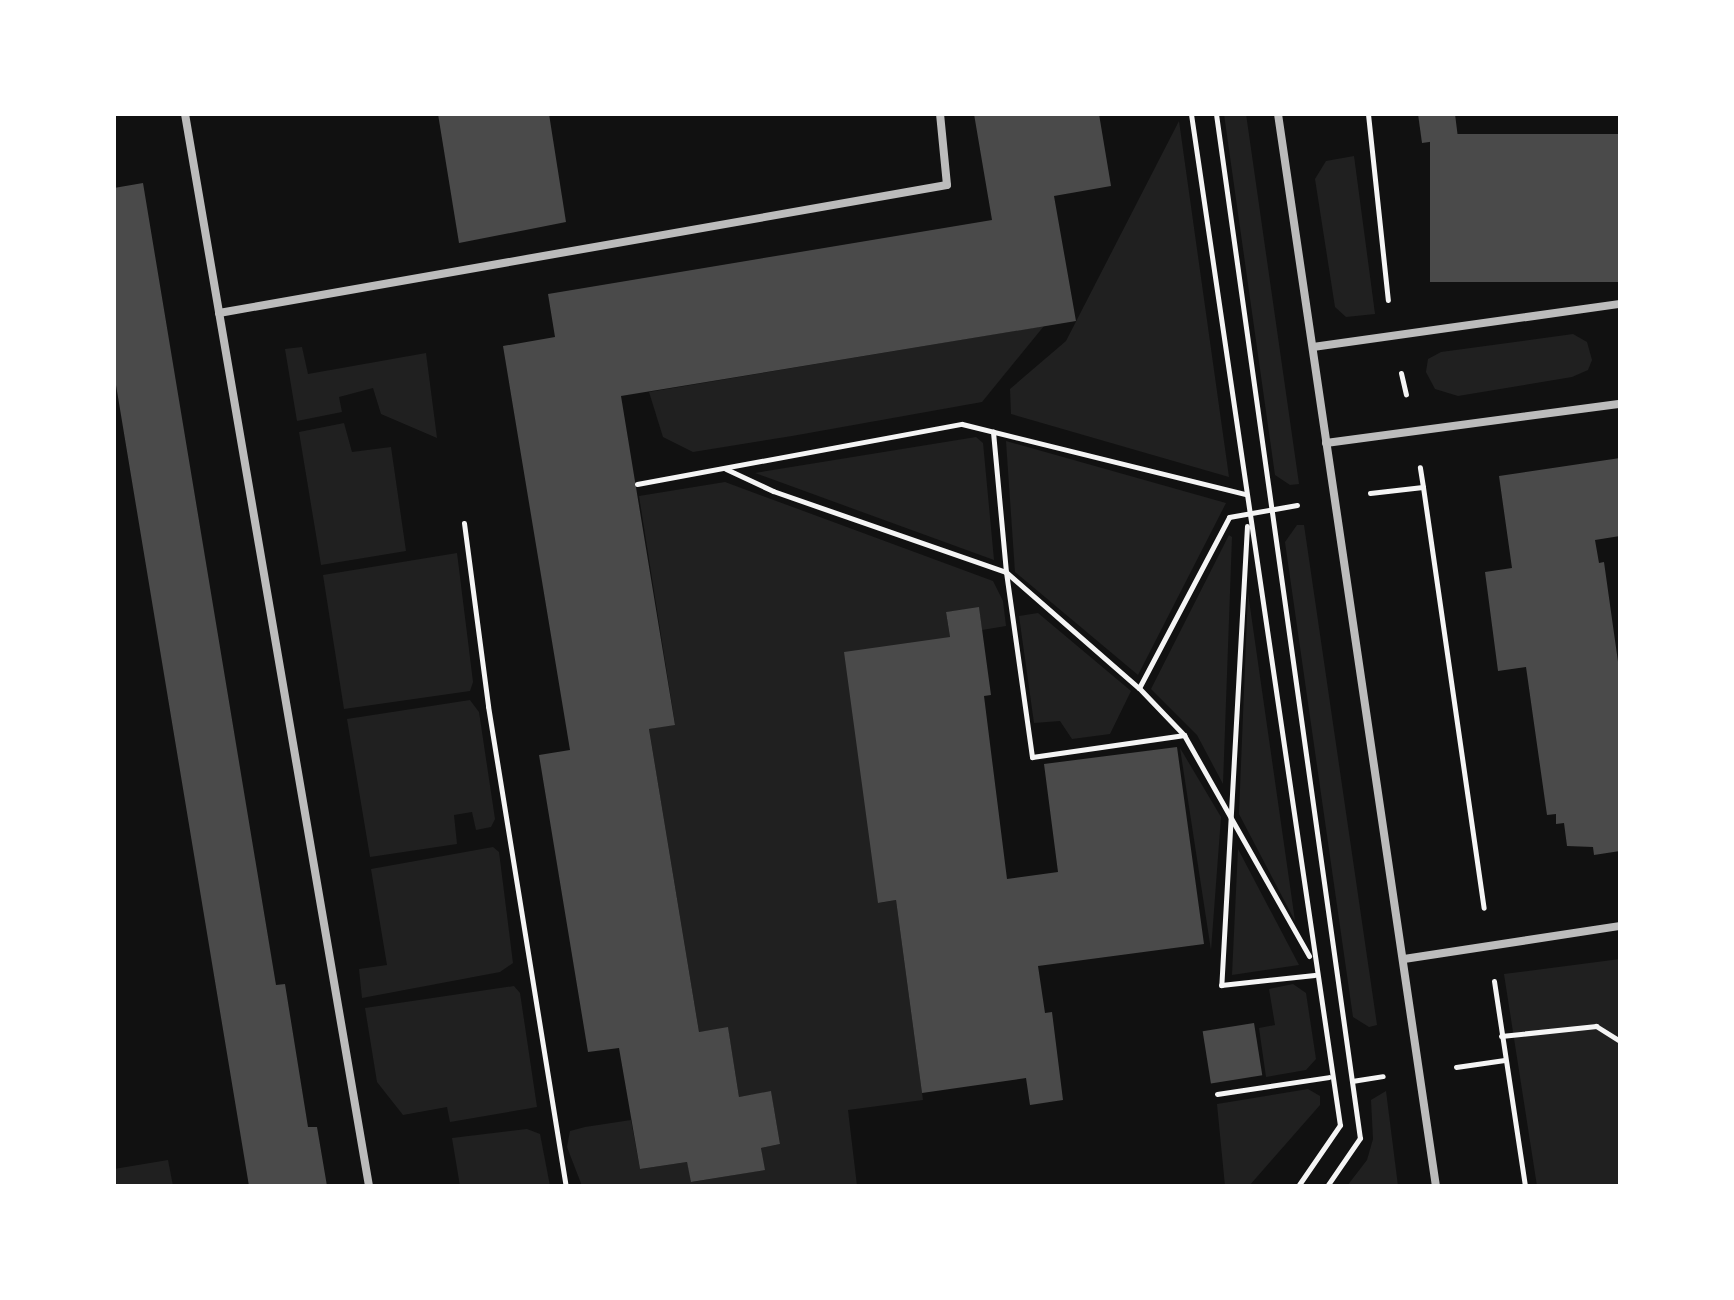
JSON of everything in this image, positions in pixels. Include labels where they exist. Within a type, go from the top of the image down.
[{"type":"street","points":[[185,114],[369,1186]]},
{"type":"street","points":[[219,313],[947,185],[940,114]]},
{"type":"street","points":[[1278,114],[1436,1186]]},
{"type":"street","points":[[1313,347],[1620,304]]},
{"type":"street","points":[[1326,443],[1620,404]]},
{"type":"street","points":[[1404,959],[1620,926]]},
{"type":"path","points":[[1191,114],[1312,962],[1329,1077],[1340,1125],[1298,1186]]},
{"type":"path","points":[[1216,114],[1360,1138],[1327,1186]]},
{"type":"path","points":[[637,484],[962,424],[1245,494]]},
{"type":"path","points":[[993,432],[1006,572],[1032,757],[1184,735],[1227,805],[1312,962]]},
{"type":"path","points":[[725,468],[773,491],[1006,572],[1139,688]]},
{"type":"path","points":[[1423,487],[1525,1186]]},
{"type":"path","points":[[1247,513],[1227,805],[1221,985],[1314,975]]},
{"type":"path","points":[[464,523],[488,706],[566,1186]]},
{"type":"path","points":[[1501,1036],[1596,1026],[1620,1041]]},
{"type":"path","points":[[1217,1094],[1329,1077]]},
{"type":"shaded area","points":[[1224,114],[1246,114],[1299,484],[1290,485],[1275,475]]},
{"type":"shaded area","points":[[1179,121],[1229,477],[1011,414],[1010,389],[1066,341]]},
{"type":"shaded area","points":[[1354,156],[1375,314],[1346,317],[1335,307],[1315,179],[1326,161]]},
{"type":"shaded area","points":[[1044,326],[982,402],[792,436],[693,452],[663,437],[649,392]]},
{"type":"shaded area","points":[[1573,334],[1587,342],[1592,360],[1588,370],[1572,377],[1458,396],[1435,389],[1426,372],[1428,359],[1441,352]]},
{"type":"shaded area","points":[[302,347],[308,374],[426,353],[437,438],[381,414],[373,388],[339,397],[342,412],[297,421],[285,349]]},
{"type":"shaded area","points":[[344,423],[352,452],[391,447],[406,551],[321,565],[299,432]]},
{"type":"shaded area","points":[[976,437],[983,443],[994,560],[755,473]]},
{"type":"shaded area","points":[[1006,441],[1226,503],[1138,675],[1015,572]]},
{"type":"shaded area","points":[[725,482],[993,581],[1003,601],[1006,626],[982,630],[979,608],[946,612],[950,637],[879,903],[896,900],[923,1100],[848,1110],[857,1186],[582,1186],[567,1147],[570,1131],[585,1127],[631,1120],[640,1169],[687,1162],[692,1182],[764,1170],[761,1148],[780,1144],[771,1092],[739,1097],[728,1028],[699,1032],[649,729],[675,724],[639,496]]},
{"type":"shaded area","points":[[1297,525],[1304,525],[1377,1025],[1369,1027],[1353,1017],[1285,542]]},
{"type":"shaded area","points":[[1229,535],[1232,537],[1223,784],[1197,735],[1151,689]]},
{"type":"shaded area","points":[[457,553],[473,682],[470,691],[344,709],[323,575]]},
{"type":"shaded area","points":[[1248,593],[1295,921],[1239,814]]},
{"type":"shaded area","points":[[1038,613],[1131,691],[1110,734],[1072,739],[1060,721],[1034,723],[1019,616]]},
{"type":"shaded area","points":[[470,700],[479,712],[495,819],[491,827],[476,830],[472,812],[454,815],[457,844],[370,857],[347,719]]},
{"type":"shaded area","points":[[1180,748],[1221,817],[1211,950]]},
{"type":"shaded area","points":[[493,847],[499,852],[513,963],[500,972],[362,998],[359,969],[387,965],[371,869]]},
{"type":"shaded area","points":[[1238,849],[1299,965],[1232,975]]},
{"type":"shaded area","points":[[1620,959],[1620,1186],[1537,1186],[1504,974]]},
{"type":"shaded area","points":[[1293,984],[1306,993],[1316,1059],[1306,1070],[1266,1077],[1259,1028],[1275,1025],[1269,989]]},
{"type":"shaded area","points":[[514,986],[520,993],[537,1107],[450,1122],[447,1107],[403,1115],[377,1082],[365,1008]]},
{"type":"shaded area","points":[[1308,1089],[1320,1096],[1320,1105],[1249,1186],[1225,1186],[1217,1104]]},
{"type":"shaded area","points":[[1386,1091],[1398,1186],[1347,1186],[1367,1160],[1373,1139],[1371,1100]]},
{"type":"shaded area","points":[[527,1129],[540,1134],[550,1186],[460,1186],[452,1138]]},
{"type":"shaded area","points":[[168,1160],[173,1186],[114,1186],[114,1169]]},
{"type":"building","points":[[438,114],[549,114],[566,222],[459,243]]},
{"type":"building","points":[[974,114],[1099,114],[1111,186],[1054,196],[1076,321],[621,396],[675,725],[649,729],[699,1032],[728,1027],[739,1097],[771,1091],[780,1144],[761,1148],[765,1170],[691,1182],[687,1162],[640,1169],[619,1048],[588,1052],[539,755],[570,750],[503,346],[555,337],[548,294],[992,220]]},
{"type":"building","points":[[1418,114],[1455,114],[1458,138],[1422,143]]},
{"type":"building","points":[[1430,134],[1620,134],[1620,282],[1430,282]]},
{"type":"building","points":[[143,183],[276,985],[285,984],[308,1127],[317,1127],[327,1186],[249,1186],[114,373],[114,188]]},
{"type":"building","points":[[1620,458],[1620,536],[1595,540],[1599,563],[1604,562],[1620,676],[1620,851],[1594,855],[1593,847],[1567,846],[1564,823],[1556,824],[1556,814],[1547,815],[1526,667],[1498,671],[1485,572],[1512,568],[1499,476]]},
{"type":"building","points":[[979,607],[991,695],[984,696],[1007,879],[1058,872],[1044,764],[1177,747],[1204,944],[1038,966],[1045,1013],[1052,1012],[1063,1100],[1030,1105],[1026,1078],[922,1093],[896,900],[878,903],[844,652],[950,637],[946,612]]},
{"type":"building","points":[[1254,1023],[1262,1075],[1211,1083],[1203,1031]]}]
